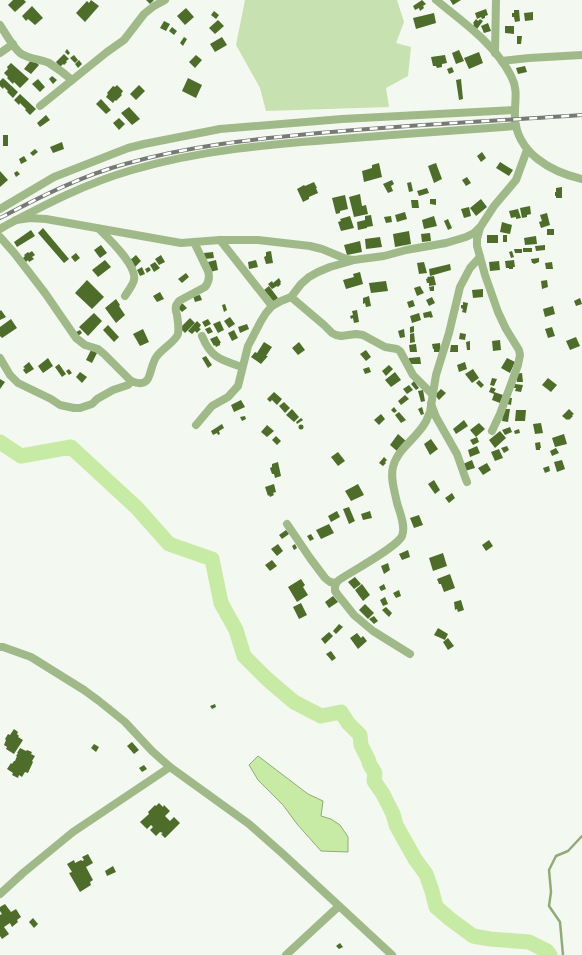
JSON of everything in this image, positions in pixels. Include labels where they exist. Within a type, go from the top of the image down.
[{"type":"street","points":[[40,106],[124,40],[144,14],[165,0]]},
{"type":"street","points":[[436,0],[480,37],[496,52],[502,61],[515,83],[516,126],[527,150],[555,170],[582,179]]},
{"type":"street","points":[[496,0],[496,52]]},
{"type":"street","points":[[0,25],[20,53],[27,57],[49,64],[72,80]]},
{"type":"street","points":[[0,53],[13,44]]},
{"type":"street","points":[[502,61],[582,55]]},
{"type":"street","points":[[0,209],[54,177],[128,148],[208,131],[342,119],[515,110]]},
{"type":"street","points":[[2,228],[50,202],[81,188],[106,178],[160,162],[260,145],[516,126]]},
{"type":"street","points":[[196,425],[212,406],[228,397],[238,386],[248,346],[261,321],[272,306],[291,297],[309,277],[330,267],[354,260],[384,256],[406,250],[456,241],[474,233],[516,180],[527,150]]},
{"type":"street","points":[[16,220],[30,218],[46,219],[181,243],[220,240],[258,240],[310,246],[322,249],[346,259],[354,260]]},
{"type":"street","points":[[481,226],[477,239],[480,257],[498,312],[506,329],[519,350],[520,355],[516,371],[492,431]]},
{"type":"street","points":[[98,228],[125,256],[132,268],[134,279],[125,296]]},
{"type":"street","points":[[0,237],[45,293],[76,338],[86,345],[98,349],[131,381],[141,384],[146,382],[149,378],[155,358],[178,336],[177,316],[175,309],[177,304],[179,301],[205,287],[207,284],[209,276],[208,271],[194,242]]},
{"type":"street","points":[[220,240],[272,306]]},
{"type":"street","points":[[410,654],[373,632],[354,615],[335,591],[335,587],[339,580],[388,549],[402,537],[402,524],[393,485],[392,468],[399,454],[425,423],[430,412],[436,375],[449,333],[460,287],[470,268],[480,257]]},
{"type":"street","points":[[291,297],[336,335],[363,335],[385,347],[400,351],[413,375],[432,394]]},
{"type":"street","points":[[202,336],[206,345],[213,354],[223,360],[242,367]]},
{"type":"street","points":[[0,358],[10,375],[18,383],[60,405],[74,408],[80,408],[92,404],[97,399],[113,390],[128,385],[131,381]]},
{"type":"street","points":[[431,404],[436,417],[457,454],[467,482]]},
{"type":"street","points":[[286,524],[325,578],[330,582],[336,583]]},
{"type":"street","points":[[0,647],[31,657],[98,700],[125,722],[152,751],[170,767],[249,824],[392,955]]},
{"type":"street","points":[[0,894],[73,832],[170,767]]},
{"type":"street","points":[[286,955],[339,906]]},
{"type":"shaded area","points":[[245,0],[397,0],[404,22],[396,43],[411,47],[408,76],[386,88],[389,107],[266,111],[260,88],[236,45]]},
{"type":"shaded area","points":[[258,756],[308,794],[323,801],[321,816],[331,819],[340,825],[348,837],[348,852],[321,851],[297,824],[283,805],[258,780],[249,765]]},
{"type":"building","points":[[13,0],[24,0],[26,2],[15,12],[8,5]]},
{"type":"building","points":[[91,0],[99,6],[85,22],[76,13],[87,1],[89,3]]},
{"type":"building","points":[[146,0],[154,0],[150,4]]},
{"type":"building","points":[[422,0],[426,4],[423,6],[424,8],[420,11],[419,8],[415,10],[413,6]]},
{"type":"building","points":[[450,0],[461,0],[453,5]]},
{"type":"building","points":[[32,6],[43,18],[35,25],[28,19],[26,21],[22,16]]},
{"type":"building","points":[[186,8],[194,17],[185,25],[177,16]]},
{"type":"building","points":[[486,9],[488,15],[485,16],[485,18],[482,19],[481,17],[477,19],[475,13]]},
{"type":"building","points":[[514,10],[519,10],[520,21],[515,22],[514,17],[512,17]]},
{"type":"building","points":[[214,11],[219,15],[216,19],[211,15]]},
{"type":"building","points":[[533,12],[533,20],[525,21],[524,13]]},
{"type":"building","points":[[434,13],[436,23],[416,29],[413,18]]},
{"type":"building","points":[[476,19],[478,21],[480,19],[483,21],[477,29],[473,26]]},
{"type":"building","points":[[218,20],[224,26],[215,34],[209,28]]},
{"type":"building","points":[[164,21],[170,24],[166,31],[160,28]]},
{"type":"building","points":[[488,23],[491,31],[484,33],[481,26]]},
{"type":"building","points":[[505,26],[514,26],[514,34],[505,33]]},
{"type":"building","points":[[172,27],[177,31],[174,35],[169,31]]},
{"type":"building","points":[[517,36],[522,36],[521,44],[517,44]]},
{"type":"building","points":[[184,37],[187,39],[183,46],[180,43]]},
{"type":"building","points":[[222,37],[227,45],[215,52],[210,44]]},
{"type":"building","points":[[67,49],[70,53],[68,55],[65,52]]},
{"type":"building","points":[[459,50],[464,61],[456,64],[452,53]]},
{"type":"building","points":[[479,52],[483,63],[469,69],[464,58]]},
{"type":"building","points":[[64,54],[69,59],[60,67],[56,62]]},
{"type":"building","points":[[74,55],[78,60],[75,63],[70,58]]},
{"type":"building","points":[[196,55],[202,60],[195,68],[189,62]]},
{"type":"building","points":[[445,55],[447,63],[442,64],[442,67],[437,68],[436,66],[433,66],[431,57]]},
{"type":"building","points":[[32,59],[39,65],[31,74],[24,69]]},
{"type":"building","points":[[79,60],[82,64],[78,68],[75,64]]},
{"type":"building","points":[[11,63],[29,79],[20,88],[14,82],[13,84],[4,73]]},
{"type":"building","points":[[525,66],[527,72],[518,74],[516,68]]},
{"type":"building","points":[[452,67],[454,72],[449,74],[447,69]]},
{"type":"building","points":[[52,76],[57,80],[53,84],[49,79]]},
{"type":"building","points":[[3,78],[18,92],[13,98],[4,87],[3,89],[0,86],[0,81]]},
{"type":"building","points":[[188,78],[202,85],[196,98],[182,91]]},
{"type":"building","points":[[38,79],[45,87],[40,92],[32,84]]},
{"type":"building","points":[[461,79],[463,99],[459,100],[456,80]]},
{"type":"building","points":[[117,85],[123,91],[121,94],[122,95],[113,103],[106,97],[108,94],[107,93],[113,86],[115,87]]},
{"type":"building","points":[[139,85],[145,91],[136,100],[130,94]]},
{"type":"building","points":[[20,94],[36,109],[30,115],[20,103],[19,105],[14,100]]},
{"type":"building","points":[[101,99],[111,110],[106,114],[96,104]]},
{"type":"building","points":[[129,107],[140,119],[132,125],[121,113]]},
{"type":"building","points":[[46,115],[50,120],[40,127],[37,123]]},
{"type":"building","points":[[119,118],[125,124],[119,130],[113,123]]},
{"type":"building","points":[[3,135],[8,135],[8,146],[3,146]]},
{"type":"building","points":[[62,142],[64,149],[53,153],[50,147]]},
{"type":"building","points":[[35,149],[38,152],[33,156],[30,153]]},
{"type":"building","points":[[482,152],[486,158],[481,162],[477,156]]},
{"type":"building","points":[[24,156],[27,161],[21,164],[19,159]]},
{"type":"building","points":[[500,162],[513,170],[509,176],[496,168]]},
{"type":"building","points":[[379,163],[382,177],[364,182],[362,171],[372,168],[372,165]]},
{"type":"building","points":[[436,163],[442,179],[434,183],[428,166]]},
{"type":"building","points":[[0,171],[8,180],[0,187]]},
{"type":"building","points":[[17,171],[20,174],[16,177],[14,173]]},
{"type":"building","points":[[467,177],[471,183],[466,186],[462,180]]},
{"type":"building","points":[[392,180],[394,184],[391,186],[393,191],[388,193],[383,184]]},
{"type":"building","points":[[314,182],[318,193],[309,197],[309,199],[303,202],[297,189]]},
{"type":"building","points":[[411,182],[413,191],[409,192],[407,183]]},
{"type":"building","points":[[562,187],[562,198],[556,198],[556,188]]},
{"type":"building","points":[[427,188],[429,193],[419,196],[417,191]]},
{"type":"building","points":[[360,194],[362,206],[366,205],[368,214],[354,217],[349,197]]},
{"type":"building","points":[[345,195],[348,209],[340,211],[340,213],[336,214],[332,198]]},
{"type":"building","points":[[430,199],[436,199],[436,205],[430,204]]},
{"type":"building","points":[[481,199],[487,207],[476,216],[470,208]]},
{"type":"building","points":[[411,200],[418,200],[419,208],[412,208]]},
{"type":"building","points":[[530,206],[531,214],[522,218],[520,208]]},
{"type":"building","points":[[469,207],[471,216],[464,218],[461,209]]},
{"type":"building","points":[[518,209],[521,218],[511,218],[509,211]]},
{"type":"building","points":[[405,212],[407,219],[397,222],[395,215]]},
{"type":"building","points":[[547,213],[550,225],[541,228],[539,222],[542,221],[540,215]]},
{"type":"building","points":[[371,215],[373,226],[358,230],[357,222],[365,220],[365,216]]},
{"type":"building","points":[[350,216],[354,228],[341,231],[338,222],[341,221],[340,219]]},
{"type":"building","points":[[391,216],[392,222],[386,223],[384,217]]},
{"type":"building","points":[[434,216],[437,226],[424,229],[422,220]]},
{"type":"building","points":[[448,219],[452,228],[448,230],[444,221]]},
{"type":"building","points":[[502,222],[512,225],[510,234],[500,232]]},
{"type":"building","points":[[43,228],[69,259],[64,263],[38,233]]},
{"type":"building","points":[[547,229],[554,229],[554,235],[547,235]]},
{"type":"building","points":[[31,230],[35,236],[17,247],[14,242]]},
{"type":"building","points":[[409,231],[411,244],[395,247],[393,234]]},
{"type":"building","points":[[430,233],[431,241],[422,242],[421,234]]},
{"type":"building","points":[[487,235],[498,235],[498,243],[487,243]]},
{"type":"building","points":[[503,235],[507,235],[507,242],[503,242]]},
{"type":"building","points":[[536,236],[537,244],[525,245],[524,238]]},
{"type":"building","points":[[380,237],[382,247],[366,249],[365,239]]},
{"type":"building","points":[[360,241],[362,252],[347,255],[344,245]]},
{"type":"building","points":[[101,245],[107,253],[100,258],[94,250]]},
{"type":"building","points":[[545,245],[545,250],[536,251],[535,246]]},
{"type":"building","points":[[523,248],[532,248],[532,252],[523,252]]},
{"type":"building","points":[[514,249],[522,249],[522,253],[515,253]]},
{"type":"building","points":[[32,251],[35,255],[32,257],[34,259],[26,262],[23,258],[25,256],[24,255]]},
{"type":"building","points":[[271,251],[273,263],[266,264],[264,257],[266,256],[266,252]]},
{"type":"building","points":[[512,251],[514,257],[511,258],[509,252]]},
{"type":"building","points":[[213,252],[214,258],[205,259],[204,253]]},
{"type":"building","points":[[76,253],[80,258],[75,262],[71,257]]},
{"type":"building","points":[[136,255],[141,261],[135,267],[129,261]]},
{"type":"building","points":[[161,255],[165,262],[159,265],[155,259]]},
{"type":"building","points":[[539,258],[539,262],[534,264],[532,263],[531,259]]},
{"type":"building","points":[[105,260],[111,267],[98,277],[92,270]]},
{"type":"building","points":[[216,260],[218,270],[210,272],[208,262]]},
{"type":"building","points":[[256,260],[258,267],[249,269],[248,262]]},
{"type":"building","points":[[514,260],[515,267],[513,267],[513,269],[506,268],[505,261]]},
{"type":"building","points":[[499,261],[500,270],[490,271],[489,262]]},
{"type":"building","points":[[155,262],[160,268],[154,272],[150,265]]},
{"type":"building","points":[[424,262],[427,273],[419,274],[417,263]]},
{"type":"building","points":[[552,262],[553,269],[546,269],[545,263]]},
{"type":"building","points":[[450,264],[451,270],[430,276],[429,269]]},
{"type":"building","points":[[142,267],[145,274],[140,276],[137,270]]},
{"type":"building","points":[[149,267],[151,270],[147,273],[145,269]]},
{"type":"building","points":[[360,272],[363,284],[346,289],[343,280],[354,277],[353,274]]},
{"type":"building","points":[[186,273],[189,277],[182,283],[178,279]]},
{"type":"building","points":[[434,276],[436,285],[429,286],[426,279],[428,278],[427,277]]},
{"type":"building","points":[[279,278],[281,284],[272,289],[268,284],[272,281],[273,283]]},
{"type":"building","points":[[87,280],[104,297],[92,309],[75,293]]},
{"type":"building","points":[[547,280],[548,287],[542,289],[541,281]]},
{"type":"building","points":[[386,281],[388,291],[371,293],[369,283]]},
{"type":"building","points":[[269,286],[278,298],[274,302],[264,290]]},
{"type":"building","points":[[420,286],[424,293],[417,296],[414,288]]},
{"type":"building","points":[[434,286],[434,291],[430,291],[429,287]]},
{"type":"building","points":[[483,289],[483,297],[473,298],[472,290]]},
{"type":"building","points":[[160,292],[164,299],[157,302],[153,296]]},
{"type":"building","points":[[200,295],[202,300],[195,302],[193,296]]},
{"type":"building","points":[[369,296],[371,306],[366,307],[365,303],[363,304],[363,298]]},
{"type":"building","points":[[432,297],[435,303],[429,306],[426,300]]},
{"type":"building","points":[[580,298],[582,304],[576,306],[574,301]]},
{"type":"building","points":[[116,299],[125,315],[116,323],[105,308]]},
{"type":"building","points":[[413,300],[415,306],[409,308],[407,302]]},
{"type":"building","points":[[463,302],[468,303],[466,313],[462,312],[463,309],[461,308],[461,305],[463,305]]},
{"type":"building","points":[[182,303],[187,308],[182,312],[177,307]]},
{"type":"building","points":[[225,304],[227,310],[224,312],[222,305]]},
{"type":"building","points":[[553,306],[555,314],[545,317],[543,309]]},
{"type":"building","points":[[1,310],[6,317],[0,320],[0,311]]},
{"type":"building","points":[[357,310],[359,322],[354,323],[353,318],[351,319],[350,316],[353,315],[352,311]]},
{"type":"building","points":[[431,311],[433,317],[424,318],[423,313]]},
{"type":"building","points":[[94,313],[102,321],[88,336],[79,327]]},
{"type":"building","points":[[419,313],[421,320],[412,323],[410,316]]},
{"type":"building","points":[[230,317],[235,324],[229,328],[224,321]]},
{"type":"building","points":[[190,318],[195,323],[185,333],[180,328]]},
{"type":"building","points":[[11,319],[17,328],[2,338],[0,336],[0,327]]},
{"type":"building","points":[[208,319],[211,324],[205,327],[202,322]]},
{"type":"building","points":[[197,321],[201,325],[199,328],[201,329],[197,333],[195,331],[192,334],[188,331]]},
{"type":"building","points":[[220,321],[224,330],[218,333],[213,324]]},
{"type":"building","points":[[247,324],[249,329],[240,333],[238,327]]},
{"type":"building","points":[[108,325],[119,337],[114,342],[103,330]]},
{"type":"building","points":[[414,326],[414,332],[410,333],[410,327]]},
{"type":"building","points":[[210,327],[213,332],[208,334],[205,329]]},
{"type":"building","points":[[552,327],[555,336],[548,338],[545,329]]},
{"type":"building","points":[[143,329],[149,342],[140,346],[133,334]]},
{"type":"building","points":[[404,329],[405,337],[400,338],[398,331]]},
{"type":"building","points":[[80,330],[82,333],[78,336],[76,332]]},
{"type":"building","points":[[234,330],[238,338],[232,341],[228,333]]},
{"type":"building","points":[[414,333],[415,342],[410,343],[410,334]]},
{"type":"building","points":[[460,333],[466,334],[465,340],[459,339]]},
{"type":"building","points":[[217,336],[221,343],[216,347],[210,339]]},
{"type":"building","points":[[576,337],[580,346],[570,350],[566,341]]},
{"type":"building","points":[[500,340],[501,350],[493,351],[492,341]]},
{"type":"building","points":[[470,341],[470,350],[467,350],[466,342]]},
{"type":"building","points":[[264,342],[272,347],[266,356],[268,356],[261,364],[251,357],[255,352],[257,353]]},
{"type":"building","points":[[299,342],[305,350],[298,355],[292,348]]},
{"type":"building","points":[[440,343],[441,352],[434,352],[432,344]]},
{"type":"building","points":[[416,344],[417,352],[410,352],[409,345]]},
{"type":"building","points":[[451,345],[458,345],[458,352],[450,352]]},
{"type":"building","points":[[91,350],[97,353],[92,363],[86,360]]},
{"type":"building","points":[[366,350],[371,357],[366,361],[360,354]]},
{"type":"building","points":[[206,356],[212,365],[208,368],[202,358]]},
{"type":"building","points":[[420,357],[421,364],[409,364],[409,358]]},
{"type":"building","points":[[48,358],[53,366],[43,373],[38,366]]},
{"type":"building","points":[[507,358],[515,362],[510,373],[501,368]]},
{"type":"building","points":[[29,362],[34,369],[26,374],[23,370],[25,368],[23,367]]},
{"type":"building","points":[[465,362],[467,369],[459,372],[457,365]]},
{"type":"building","points":[[59,364],[66,374],[62,377],[55,367]]},
{"type":"building","points":[[389,365],[393,369],[386,376],[382,371]]},
{"type":"building","points":[[369,367],[371,372],[365,374],[363,369]]},
{"type":"building","points":[[69,369],[72,373],[69,375],[66,371]]},
{"type":"building","points":[[473,369],[479,378],[472,383],[465,374]]},
{"type":"building","points":[[80,372],[87,377],[82,383],[76,377]]},
{"type":"building","points":[[395,372],[401,380],[391,387],[385,380]]},
{"type":"building","points":[[522,373],[523,382],[517,382],[516,374]]},
{"type":"building","points":[[492,378],[497,379],[494,386],[490,385]]},
{"type":"building","points":[[548,378],[557,385],[551,392],[542,385]]},
{"type":"building","points":[[0,379],[5,382],[0,389]]},
{"type":"building","points":[[479,380],[484,385],[481,388],[476,383]]},
{"type":"building","points":[[414,381],[419,388],[416,390],[411,384]]},
{"type":"building","points":[[515,384],[523,385],[521,392],[515,391]]},
{"type":"building","points":[[409,385],[413,390],[407,394],[403,389]]},
{"type":"building","points":[[491,387],[496,389],[494,392],[503,395],[500,403],[492,400],[494,394],[489,392]]},
{"type":"building","points":[[441,389],[446,393],[439,400],[435,395]]},
{"type":"building","points":[[423,390],[425,401],[421,402],[418,391]]},
{"type":"building","points":[[274,392],[282,399],[277,405],[272,400],[270,402],[267,399]]},
{"type":"building","points":[[405,395],[409,399],[401,405],[398,401]]},
{"type":"building","points":[[508,398],[512,398],[511,405],[507,404]]},
{"type":"building","points":[[241,400],[245,407],[234,412],[231,405]]},
{"type":"building","points":[[284,402],[290,408],[285,413],[279,406]]},
{"type":"building","points":[[394,407],[397,411],[394,413],[391,410]]},
{"type":"building","points":[[422,407],[424,414],[421,415],[418,409]]},
{"type":"building","points":[[292,409],[299,417],[294,422],[286,415]]},
{"type":"building","points":[[504,409],[510,409],[508,422],[502,421]]},
{"type":"building","points":[[569,409],[574,414],[569,420],[567,420],[562,416]]},
{"type":"building","points":[[516,410],[526,410],[525,421],[515,421]]},
{"type":"building","points":[[399,412],[406,420],[401,423],[395,415]]},
{"type":"building","points":[[381,414],[385,419],[379,425],[374,420]]},
{"type":"building","points":[[245,416],[246,419],[242,421],[240,417]]},
{"type":"building","points":[[301,418],[303,420],[297,424],[296,422]]},
{"type":"building","points":[[464,420],[468,426],[456,434],[453,429]]},
{"type":"building","points":[[479,423],[485,429],[476,437],[470,430]]},
{"type":"building","points":[[541,423],[543,433],[535,434],[533,424]]},
{"type":"building","points":[[222,424],[224,428],[219,431],[220,434],[218,435],[217,433],[213,435],[211,431]]},
{"type":"building","points":[[301,424],[304,427],[301,430],[298,427]]},
{"type":"building","points":[[267,425],[274,431],[267,437],[261,432]]},
{"type":"building","points":[[510,427],[512,432],[505,435],[502,430]]},
{"type":"building","points":[[519,429],[520,433],[515,434],[514,431]]},
{"type":"building","points":[[500,431],[506,438],[495,448],[489,440]]},
{"type":"building","points":[[398,434],[406,441],[397,451],[390,445]]},
{"type":"building","points":[[564,434],[567,444],[555,447],[552,438]]},
{"type":"building","points":[[276,436],[281,441],[277,445],[272,440]]},
{"type":"building","points":[[477,437],[479,442],[473,445],[470,440]]},
{"type":"building","points":[[431,439],[438,449],[430,455],[424,444]]},
{"type":"building","points":[[540,442],[540,450],[536,450],[535,443]]},
{"type":"building","points":[[477,446],[480,453],[470,457],[468,450]]},
{"type":"building","points":[[507,446],[509,450],[504,453],[501,448]]},
{"type":"building","points":[[556,448],[559,453],[552,456],[550,451]]},
{"type":"building","points":[[499,449],[503,458],[495,461],[491,452]]},
{"type":"building","points":[[338,452],[345,461],[338,466],[331,457]]},
{"type":"building","points":[[384,457],[387,460],[383,466],[379,463]]},
{"type":"building","points":[[472,460],[475,468],[465,471],[463,464]]},
{"type":"building","points":[[562,460],[565,469],[557,472],[554,462]]},
{"type":"building","points":[[278,462],[281,476],[275,478],[270,468],[272,467],[272,464]]},
{"type":"building","points":[[487,463],[491,470],[483,475],[478,468]]},
{"type":"building","points":[[549,466],[550,471],[545,473],[543,468]]},
{"type":"building","points":[[434,480],[440,490],[435,494],[428,484]]},
{"type":"building","points":[[274,484],[276,492],[270,497],[269,495],[268,496],[265,487]]},
{"type":"building","points":[[358,484],[364,495],[351,501],[345,491]]},
{"type":"building","points":[[452,493],[455,498],[449,503],[445,498]]},
{"type":"building","points":[[349,507],[355,521],[349,524],[343,509]]},
{"type":"building","points":[[337,511],[340,517],[331,522],[328,516]]},
{"type":"building","points":[[370,511],[372,518],[363,520],[361,514]]},
{"type":"building","points":[[419,515],[423,525],[414,528],[410,518]]},
{"type":"building","points":[[329,524],[334,533],[321,539],[316,530]]},
{"type":"building","points":[[286,530],[289,534],[282,539],[279,535]]},
{"type":"building","points":[[311,534],[314,539],[310,541],[307,536]]},
{"type":"building","points":[[489,540],[493,546],[486,551],[482,545]]},
{"type":"building","points":[[278,544],[283,551],[277,556],[271,549]]},
{"type":"building","points":[[295,544],[297,548],[294,550],[292,546]]},
{"type":"building","points":[[408,550],[410,557],[402,560],[399,554]]},
{"type":"building","points":[[443,553],[447,566],[433,571],[429,558]]},
{"type":"building","points":[[272,560],[277,566],[270,571],[265,565]]},
{"type":"building","points":[[388,563],[390,570],[384,574],[381,566]]},
{"type":"building","points":[[450,574],[455,588],[444,592],[437,579]]},
{"type":"building","points":[[355,577],[361,584],[354,589],[348,582]]},
{"type":"building","points":[[301,579],[305,585],[303,587],[308,595],[297,602],[288,587]]},
{"type":"building","points":[[362,584],[370,595],[363,601],[355,590]]},
{"type":"building","points":[[384,584],[386,589],[381,591],[379,587]]},
{"type":"building","points":[[399,590],[401,596],[396,598],[393,593]]},
{"type":"building","points":[[333,596],[338,602],[329,608],[325,602]]},
{"type":"building","points":[[385,597],[388,604],[383,606],[380,600]]},
{"type":"building","points":[[461,600],[464,610],[458,612],[457,609],[455,610],[454,602]]},
{"type":"building","points":[[301,603],[307,615],[299,619],[293,607]]},
{"type":"building","points":[[365,604],[374,613],[368,619],[359,610]]},
{"type":"building","points":[[386,607],[392,613],[389,617],[382,610]]},
{"type":"building","points":[[374,616],[378,621],[374,624],[369,619]]},
{"type":"building","points":[[339,624],[343,627],[336,634],[333,631]]},
{"type":"building","points":[[438,628],[448,634],[445,640],[434,635]]},
{"type":"building","points":[[329,632],[333,636],[325,644],[321,639]]},
{"type":"building","points":[[357,633],[361,638],[363,636],[367,641],[358,649],[350,638]]},
{"type":"building","points":[[448,638],[454,646],[448,650],[443,642]]},
{"type":"building","points":[[331,651],[336,658],[332,661],[326,654]]},
{"type":"building","points":[[215,704],[216,707],[212,709],[210,706]]},
{"type":"building","points":[[14,729],[18,732],[18,737],[23,740],[14,754],[6,749],[7,747],[4,745],[8,734],[10,735]]},
{"type":"building","points":[[132,742],[139,750],[134,754],[127,746]]},
{"type":"building","points":[[94,744],[99,747],[96,752],[91,748]]},
{"type":"building","points":[[20,748],[32,752],[31,754],[35,756],[28,773],[25,772],[22,777],[19,775],[18,778],[12,775],[13,773],[7,769],[11,763],[12,764],[15,761]]},
{"type":"building","points":[[144,765],[147,769],[142,772],[139,768]]},
{"type":"building","points":[[159,803],[163,807],[164,805],[170,811],[165,816],[170,821],[174,817],[180,823],[165,838],[161,834],[163,833],[160,832],[156,836],[150,830],[153,827],[151,825],[147,829],[140,822],[149,814],[148,812],[155,805],[156,806]]},
{"type":"building","points":[[88,854],[93,863],[86,867],[93,880],[90,882],[91,885],[80,892],[69,873],[72,872],[67,864],[74,860],[75,863],[81,860],[82,861],[84,860],[82,857]]},
{"type":"building","points":[[113,866],[116,872],[107,876],[105,871]]},
{"type":"building","points":[[5,904],[11,912],[16,909],[21,917],[12,927],[10,923],[4,927],[9,934],[2,939],[0,936],[0,915],[2,914],[0,907]]},
{"type":"building","points":[[33,918],[38,924],[34,928],[29,922]]},
{"type":"building","points":[[340,943],[343,947],[339,949],[336,946]]},
{"type":"waterway","points":[[0,442],[21,456],[71,447],[137,508],[169,544],[212,559],[221,603],[236,630],[244,656],[267,679],[294,702],[321,716],[341,712],[348,723],[360,735],[361,745],[375,773],[374,781],[383,794],[393,814],[396,825],[415,859],[426,874],[436,907],[473,936],[529,942],[547,951],[550,955]]},
{"type":"waterway","points":[[563,955],[560,922],[549,906],[551,892],[549,870],[556,856],[568,851],[582,836]]},
{"type":"railway","points":[[0,218],[77,181],[125,164],[173,152],[221,144],[352,130],[582,115]]}]
